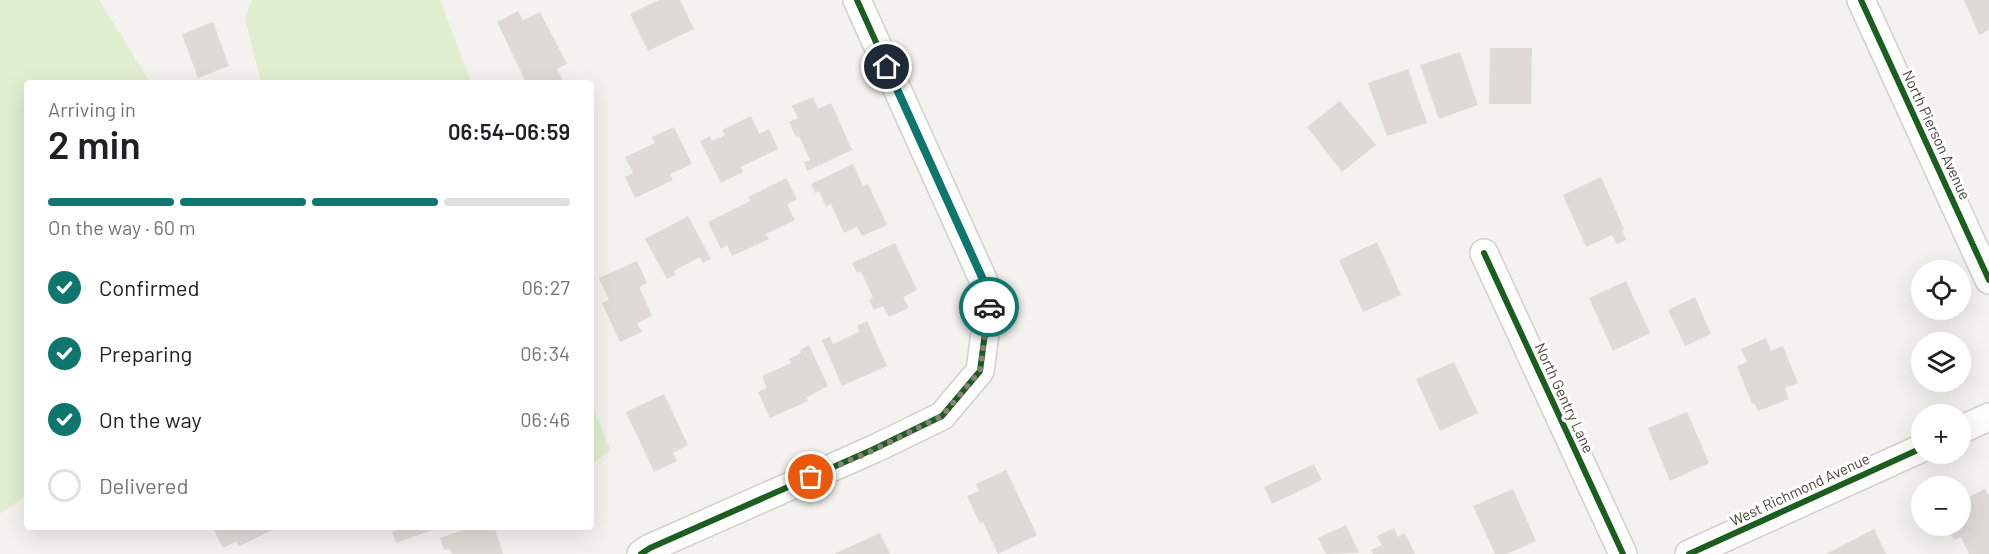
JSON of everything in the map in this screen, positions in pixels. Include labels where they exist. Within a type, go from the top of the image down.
[{"type":"street","points":[[641,554],[874,450],[942,416],[980,371],[990,295],[857,0]]},
{"type":"street","name":"North Pierson Avenue","points":[[1861,0],[1989,280]]},
{"type":"street","name":"North Gentry Lane","points":[[1484,253],[1623,554]]},
{"type":"street","points":[[1971,425],[1989,417]]},
{"type":"street","name":"West Richmond Avenue","points":[[1689,554],[1911,453]]},
{"type":"green space","points":[[0,0],[99,0],[149,80],[24,80],[24,497],[0,514]]},
{"type":"green space","points":[[252,0],[440,0],[470,80],[260,80],[245,18]]},
{"type":"green space","points":[[594,409],[610,450],[594,463]]},
{"type":"building","points":[[659,0],[680,0],[694,29],[648,51],[630,14]]},
{"type":"building","points":[[1964,0],[1989,0],[1989,30],[1979,35]]},
{"type":"building","points":[[518,11],[523,20],[540,12],[567,64],[557,69],[562,80],[525,80],[497,22]]},
{"type":"building","points":[[213,22],[229,66],[198,78],[182,34]]},
{"type":"building","points":[[1490,48],[1532,48],[1531,104],[1489,104]]},
{"type":"building","points":[[1460,52],[1478,105],[1439,119],[1420,65]]},
{"type":"building","points":[[1408,69],[1427,123],[1387,136],[1368,83]]},
{"type":"building","points":[[813,97],[818,109],[831,103],[852,150],[807,171],[804,162],[810,160],[799,136],[796,137],[789,122],[798,118],[792,106]]},
{"type":"building","points":[[1340,101],[1376,145],[1342,172],[1307,127]]},
{"type":"building","points":[[751,116],[759,134],[769,129],[778,149],[741,167],[743,172],[721,183],[700,141],[710,136],[712,141],[725,135],[722,130]]},
{"type":"building","points":[[674,127],[692,164],[670,174],[673,180],[635,198],[625,177],[633,173],[625,157],[655,143],[652,137]]},
{"type":"building","points":[[853,164],[863,186],[868,184],[887,225],[862,236],[857,227],[844,233],[831,204],[826,207],[819,191],[815,193],[811,184]]},
{"type":"building","points":[[1601,177],[1624,229],[1622,230],[1626,240],[1617,244],[1612,235],[1586,247],[1563,195]]},
{"type":"building","points":[[786,178],[797,199],[787,204],[795,220],[766,234],[769,239],[732,256],[727,245],[721,249],[708,222],[750,201],[748,197]]},
{"type":"building","points":[[688,216],[711,259],[703,263],[700,257],[674,271],[676,275],[667,279],[645,239]]},
{"type":"building","points":[[1377,242],[1401,295],[1363,312],[1339,260]]},
{"type":"building","points":[[895,243],[917,290],[903,297],[909,308],[889,317],[883,306],[874,310],[869,300],[873,298],[861,271],[857,273],[852,263]]},
{"type":"building","points":[[637,261],[647,283],[639,287],[652,316],[637,323],[642,332],[620,342],[602,303],[609,300],[599,278]]},
{"type":"building","points":[[1626,281],[1650,333],[1613,351],[1589,298]]},
{"type":"building","points":[[1695,297],[1711,334],[1685,346],[1668,310]]},
{"type":"building","points":[[867,321],[887,366],[842,386],[822,340],[830,337],[833,344],[859,332],[857,326]]},
{"type":"building","points":[[1766,338],[1771,351],[1783,346],[1798,383],[1785,388],[1789,399],[1758,411],[1754,403],[1752,404],[1737,366],[1747,362],[1741,349]]},
{"type":"building","points":[[809,345],[828,386],[807,397],[808,401],[770,418],[758,392],[767,388],[762,376],[791,363],[789,359],[801,353],[800,350]]},
{"type":"building","points":[[1454,362],[1478,413],[1440,431],[1416,379]]},
{"type":"building","points":[[664,394],[688,445],[673,453],[677,461],[654,472],[626,412]]},
{"type":"building","points":[[1687,412],[1709,463],[1670,481],[1648,428]]},
{"type":"building","points":[[1314,464],[1322,480],[1272,504],[1264,487]]},
{"type":"building","points":[[1006,470],[1037,535],[998,554],[983,522],[980,524],[967,496],[979,491],[976,484]]},
{"type":"building","points":[[1513,489],[1536,541],[1507,554],[1495,554],[1473,506]]},
{"type":"building","points":[[1985,489],[1989,496],[1989,554],[1969,554],[1961,537],[1954,540],[1952,536],[1971,536],[1971,496]]},
{"type":"building","points":[[1346,525],[1359,553],[1326,554],[1318,538]]},
{"type":"building","points":[[1394,528],[1398,537],[1405,533],[1415,554],[1373,554],[1371,550],[1382,545],[1377,536]]},
{"type":"building","points":[[1874,529],[1886,554],[1826,554]]},
{"type":"building","points":[[214,530],[273,530],[239,546],[237,541],[223,548]]},
{"type":"building","points":[[396,530],[433,530],[396,543],[392,532]]},
{"type":"building","points":[[463,530],[495,530],[503,554],[452,554],[450,549],[444,550],[440,538]]},
{"type":"building","points":[[880,533],[890,554],[834,554]]},
{"type":"cycle path","points":[[641,554],[942,416],[980,371],[990,295],[857,0]]},
{"type":"cycle path","points":[[1861,0],[1989,280]]},
{"type":"cycle path","points":[[1484,253],[1623,554]]},
{"type":"cycle path","points":[[1689,554],[1911,453]]},
{"type":"way so far","points":[[811,477],[874,450],[942,416],[980,371],[989,307]]},
{"type":"route","points":[[887,67],[990,295],[989,307]]}]
